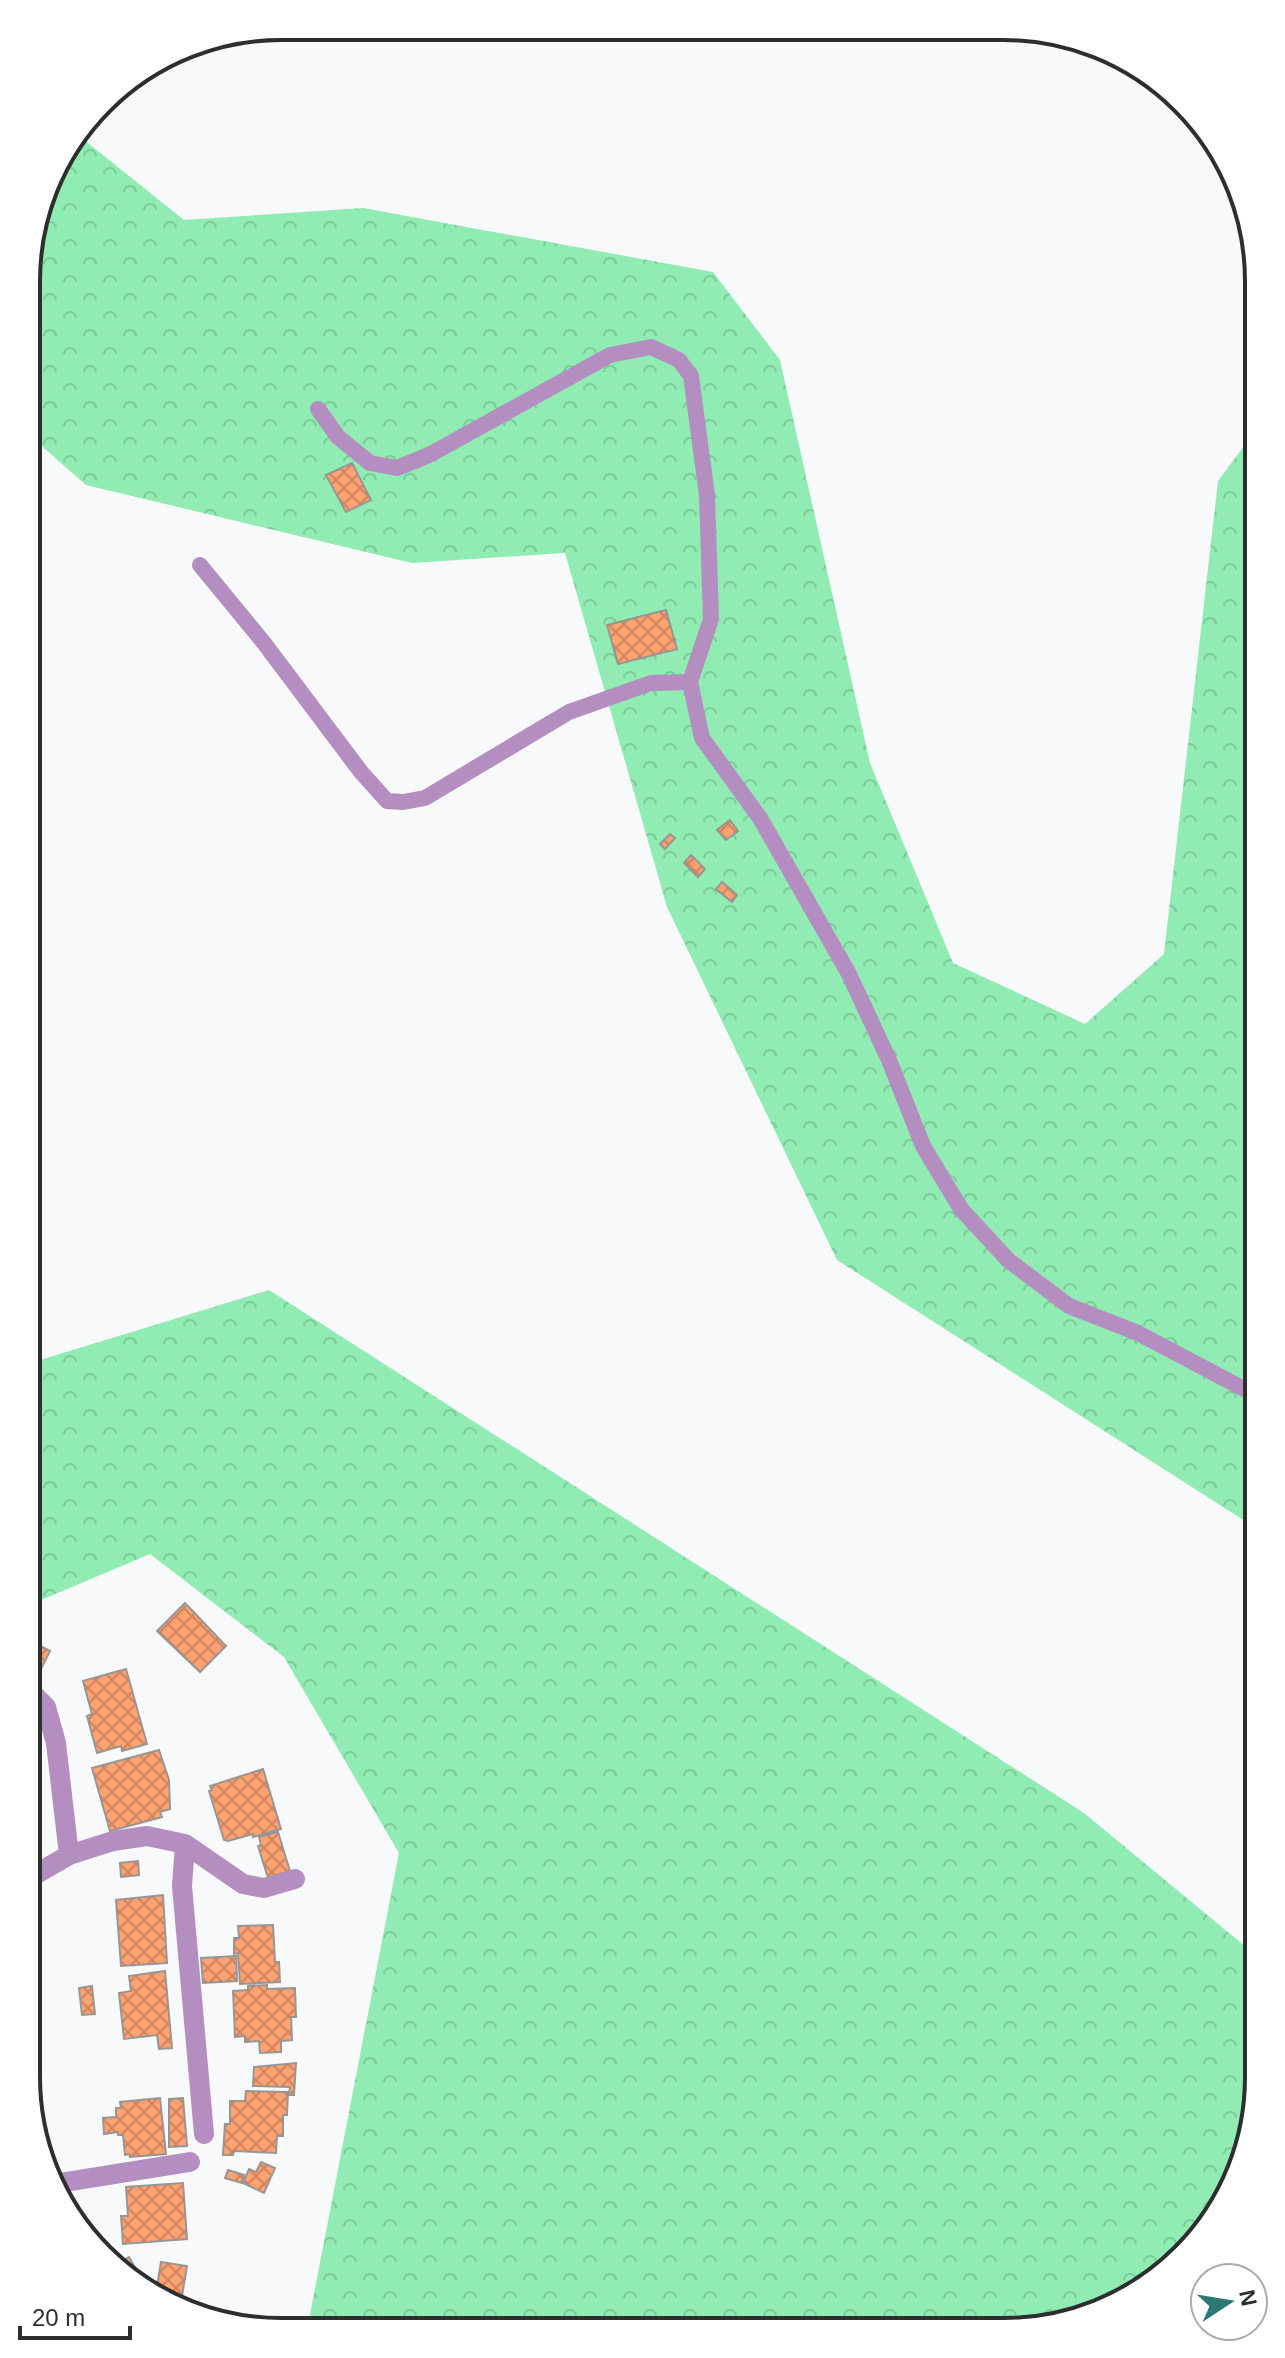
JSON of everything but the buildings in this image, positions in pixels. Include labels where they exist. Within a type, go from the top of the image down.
[{"type":"street","points":[[40,1701],[46,1707],[56,1743],[69,1855]]},
{"type":"street","points":[[40,1872],[69,1855],[113,1841],[147,1836],[185,1844],[243,1884],[264,1888],[295,1879]]},
{"type":"street","points":[[185,1844],[182,1886],[204,2134]]},
{"type":"street","points":[[64,2182],[190,2162]]},
{"type":"lane","points":[[318,409],[338,437],[370,463],[397,468],[429,455],[610,355],[651,347],[679,360],[691,376],[707,495],[711,619],[690,682],[702,738],[760,818],[849,974],[889,1060],[923,1146],[961,1209],[1008,1260],[1069,1306],[1138,1333],[1244,1389]]},
{"type":"lane","points":[[200,565],[387,801],[425,798],[569,712],[651,683],[690,682]]},
{"type":"green space","points":[[85,141],[184,220],[363,208],[713,272],[780,360],[870,763],[953,963],[1085,1024],[1164,954],[1218,481],[1245,445],[1244,1521],[837,1260],[667,907],[565,553],[412,563],[86,485],[40,445],[42,250],[58,189]]},
{"type":"green space","points":[[269,1290],[1084,1813],[1244,1945],[1244,2093],[1240,2124],[1227,2169],[1213,2198],[1195,2224],[1151,2268],[1111,2293],[1081,2305],[1035,2316],[309,2318],[399,1853],[284,1657],[150,1554],[40,1601],[40,1360]]}]
